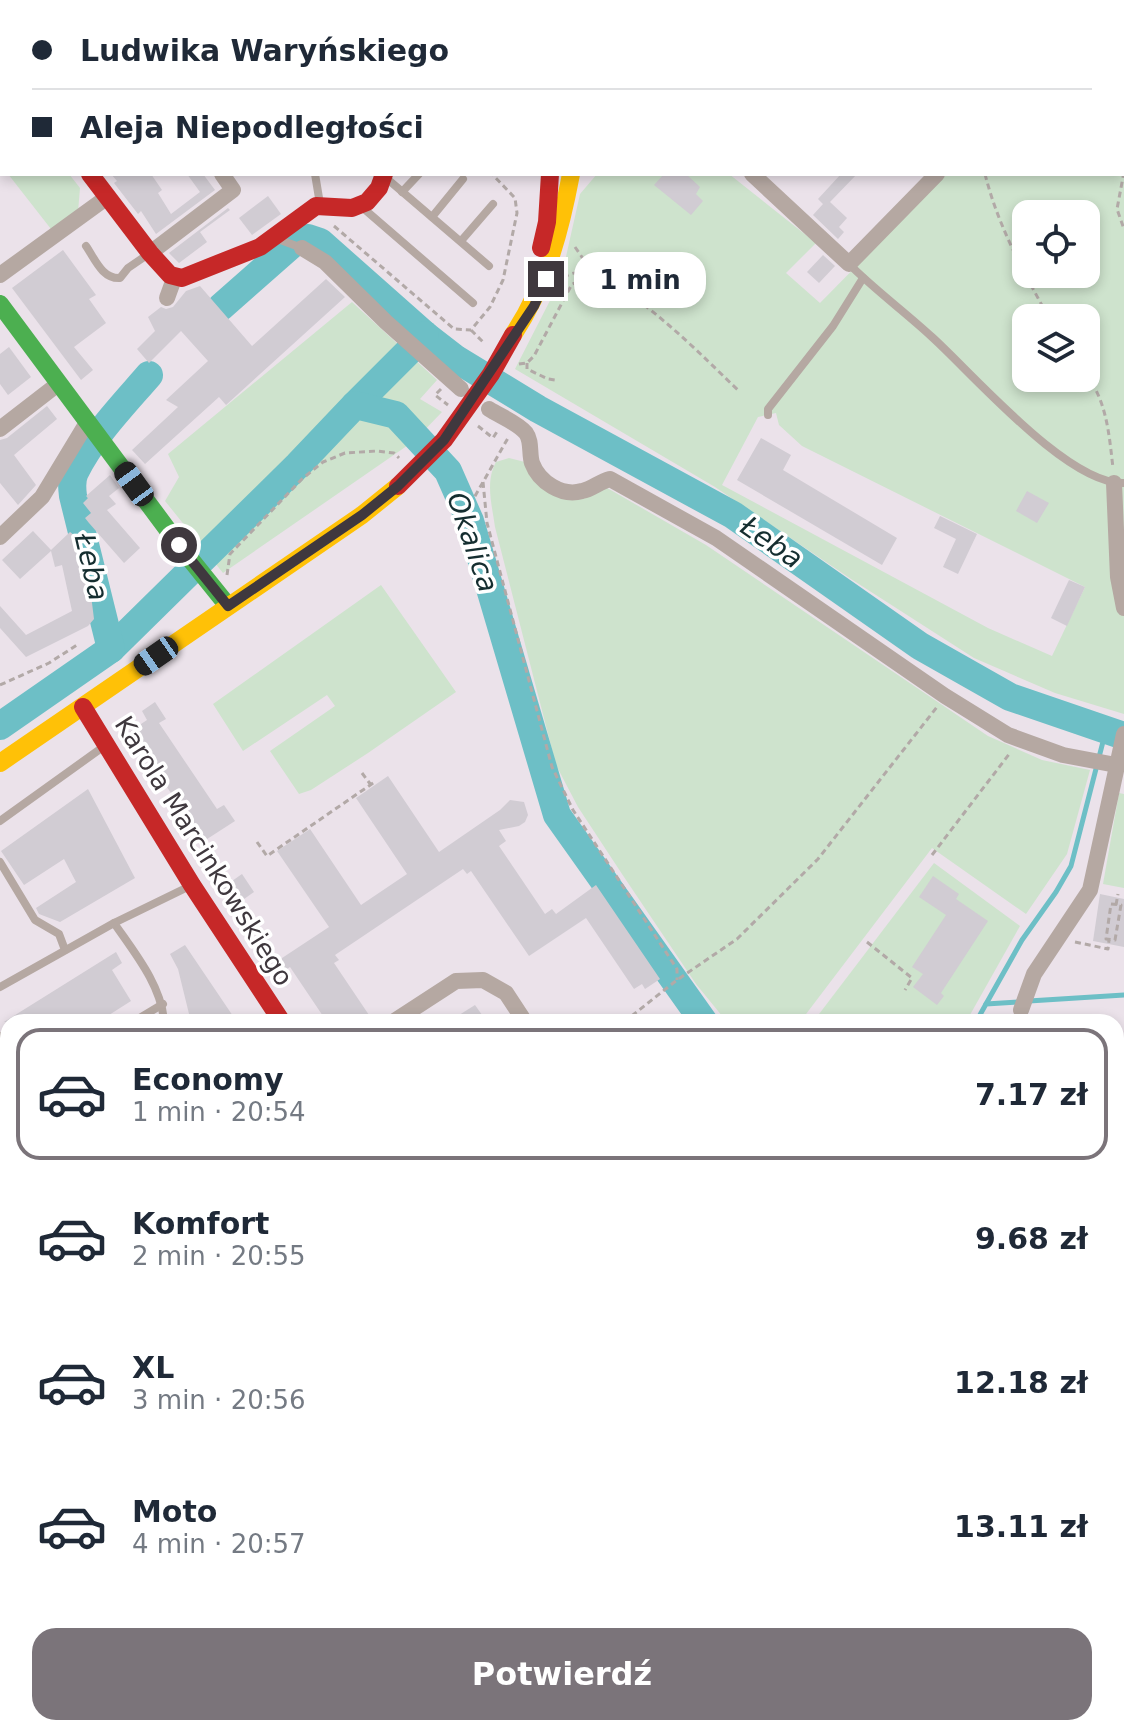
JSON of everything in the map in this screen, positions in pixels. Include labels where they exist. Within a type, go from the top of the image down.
[{"type":"street","points":[[91,176],[150,253],[172,275],[182,278],[260,247],[316,206],[336,209],[367,202],[379,188],[384,176]]},
{"type":"street","points":[[150,253],[233,190],[223,176]]},
{"type":"street","points":[[513,335],[547,222],[550,176]]},
{"type":"street","points":[[0,763],[362,515],[398,486],[444,440],[534,306],[559,239],[571,176]]},
{"type":"street","points":[[754,176],[849,264],[935,176]]},
{"type":"street","points":[[0,275],[106,198]]},
{"type":"street","points":[[302,248],[325,262],[461,389]]},
{"type":"street","points":[[167,298],[172,275]]},
{"type":"street","points":[[0,304],[179,545],[217,581],[228,606]]},
{"type":"street","points":[[0,429],[58,384]]},
{"type":"street","points":[[489,409],[506,428],[525,432],[530,442],[533,466],[551,487],[568,492],[584,491],[597,482],[610,479],[716,538],[945,696],[1008,735],[1063,755],[1105,762]]},
{"type":"street","points":[[4,530],[42,497],[95,430]]},
{"type":"street","points":[[1119,483],[1124,608]]},
{"type":"street","name":"Karola Marcinkowskiego","points":[[83,707],[192,885],[277,1014]]},
{"type":"street","points":[[1021,1009],[1034,974],[1090,890],[1105,762],[1124,734]]},
{"type":"street","points":[[405,1014],[456,981],[483,980],[506,993],[520,1014]]},
{"type":"lane","points":[[315,176],[319,198],[316,206]]},
{"type":"lane","points":[[385,176],[489,266]]},
{"type":"lane","points":[[402,192],[417,176]]},
{"type":"lane","points":[[432,217],[463,179]]},
{"type":"lane","points":[[461,241],[493,204]]},
{"type":"lane","points":[[360,205],[473,303]]},
{"type":"lane","points":[[274,238],[302,248]]},
{"type":"lane","points":[[86,246],[111,279],[120,278],[128,268],[150,253]]},
{"type":"lane","points":[[849,264],[933,338],[1026,429],[1059,454],[1100,478],[1119,483]]},
{"type":"lane","points":[[768,415],[768,409],[833,326],[863,278]]},
{"type":"lane","points":[[0,821],[107,744]]},
{"type":"lane","points":[[0,862],[35,920],[59,934],[65,950]]},
{"type":"lane","points":[[0,987],[114,923],[192,885]]},
{"type":"lane","points":[[114,923],[163,1004],[164,1014]]},
{"type":"lane","points":[[146,1014],[163,1004]]},
{"type":"path","points":[[986,176],[995,214],[1041,304]]},
{"type":"path","points":[[1123,176],[1117,209],[1124,229]]},
{"type":"path","points":[[575,247],[595,276]]},
{"type":"path","points":[[555,279],[576,272],[595,276],[631,294],[740,392]]},
{"type":"path","points":[[519,364],[527,363],[534,356],[572,284],[595,276]]},
{"type":"path","points":[[471,330],[488,347]]},
{"type":"path","points":[[527,363],[527,369],[555,380]]},
{"type":"path","points":[[443,386],[435,395],[451,407]]},
{"type":"path","points":[[1099,392],[1119,483]]},
{"type":"path","points":[[476,424],[493,438],[506,428]]},
{"type":"path","points":[[470,505],[506,428]]},
{"type":"path","points":[[217,581],[228,564],[230,554],[302,479],[323,462],[345,453],[377,451],[394,453],[401,460]]},
{"type":"path","points":[[483,482],[487,523],[552,767],[573,810],[677,969],[677,980]]},
{"type":"path","points":[[221,560],[228,564]]},
{"type":"path","points":[[0,685],[49,663],[77,645]]},
{"type":"path","points":[[634,1014],[737,939],[818,859],[945,696]]},
{"type":"path","points":[[932,855],[1021,739]]},
{"type":"path","points":[[362,773],[371,785]]},
{"type":"path","points":[[257,842],[267,856],[376,781]]},
{"type":"path","points":[[1116,905],[1118,894]]},
{"type":"path","points":[[1060,938],[1108,949],[1109,940],[1106,939],[1111,904],[1121,905],[1115,940],[1109,940]]},
{"type":"path","points":[[867,942],[912,978],[905,990]]},
{"type":"green space","points":[[10,176],[71,176],[80,188],[78,212],[51,229]]},
{"type":"green space","points":[[595,176],[732,176],[816,243],[786,273],[820,303],[945,176],[1124,176],[1124,714],[1055,693],[974,658],[715,487],[515,369],[561,279],[580,194]],"holes":[[[776,413],[779,425],[802,446],[1085,587],[1052,656],[988,628],[722,485],[758,417]]]},
{"type":"green space","points":[[352,302],[437,380],[420,399],[442,412],[414,441],[223,573],[165,501],[179,477],[168,454]]},
{"type":"green space","points":[[509,458],[525,462],[546,489],[602,485],[706,545],[988,736],[1042,760],[1090,770],[1067,854],[1026,914],[932,848],[806,1014],[720,1014],[696,984],[622,874],[578,807],[556,765],[495,527],[490,486],[496,462]]},
{"type":"green space","points":[[381,585],[456,692],[368,753],[311,790],[299,794],[270,751],[335,706],[327,695],[243,751],[213,704]]},
{"type":"green space","points":[[1119,793],[1124,794],[1124,888],[1103,884]]},
{"type":"green space","points":[[934,863],[1020,926],[970,1014],[819,1014]]},
{"type":"building","points":[[113,176],[152,176],[162,190],[158,193],[171,214],[200,192],[188,176],[204,176],[215,190],[156,234],[141,211],[138,214],[114,183],[117,181]]},
{"type":"building","points":[[662,176],[688,176],[700,187],[696,194],[703,201],[691,215],[654,185]]},
{"type":"building","points":[[839,176],[855,176],[830,202],[847,218],[839,227],[844,232],[838,239],[813,215],[823,204],[818,199]]},
{"type":"building","points":[[268,196],[281,214],[252,235],[239,218]]},
{"type":"building","points":[[228,208],[230,210],[200,232],[207,242],[179,263],[169,253]]},
{"type":"building","points":[[63,250],[96,295],[89,299],[106,323],[74,347],[93,370],[81,380],[12,288]]},
{"type":"building","points":[[823,255],[835,266],[819,283],[807,272]]},
{"type":"building","points":[[326,279],[345,297],[226,405],[219,397],[145,464],[132,450],[178,407],[166,400],[208,361],[181,331],[149,363],[137,349],[155,331],[148,317],[161,307],[173,307],[186,291],[200,286],[252,346]]},
{"type":"building","points":[[9,347],[31,377],[8,395],[0,384],[0,354]]},
{"type":"building","points":[[47,406],[57,419],[14,455],[36,485],[18,505],[0,483],[0,440],[7,438]]},
{"type":"building","points":[[761,438],[791,455],[783,470],[897,538],[882,565],[737,480]]},
{"type":"building","points":[[110,475],[119,488],[109,496],[116,504],[107,510],[140,548],[124,563],[85,518],[91,513],[83,503],[88,498],[86,496]]},
{"type":"building","points":[[1027,491],[1049,503],[1037,523],[1016,511]]},
{"type":"building","points":[[940,516],[977,534],[958,574],[943,567],[956,539],[934,528]]},
{"type":"building","points":[[33,531],[51,550],[70,532],[79,539],[94,619],[88,626],[26,657],[0,628],[0,606],[26,635],[72,611],[62,565],[55,567],[51,551],[20,579],[2,560]]},
{"type":"building","points":[[1069,580],[1085,587],[1067,626],[1051,618]]},
{"type":"building","points":[[155,702],[166,719],[159,723],[217,809],[224,805],[235,821],[204,841],[129,732],[147,720],[142,711]]},
{"type":"building","points":[[388,776],[439,852],[510,800],[524,802],[528,815],[525,822],[499,830],[506,841],[499,846],[545,914],[552,909],[556,914],[596,885],[660,979],[645,989],[642,984],[634,989],[586,918],[529,956],[471,871],[467,874],[463,869],[335,955],[339,960],[334,963],[368,1014],[322,1014],[290,967],[280,974],[273,964],[329,927],[277,851],[310,829],[361,905],[407,874],[356,798]]},
{"type":"building","points":[[88,789],[135,878],[60,922],[39,914],[36,908],[76,882],[64,859],[24,885],[1,851]]},
{"type":"building","points":[[242,874],[254,892],[234,906],[222,888]]},
{"type":"building","points":[[933,876],[959,894],[956,899],[988,921],[941,993],[944,996],[937,1005],[913,987],[923,974],[912,967],[946,915],[919,897]]},
{"type":"building","points":[[1100,894],[1124,899],[1124,947],[1093,941]]},
{"type":"building","points":[[185,945],[232,1014],[189,1014],[178,969],[170,954]]},
{"type":"building","points":[[116,952],[122,963],[112,970],[131,1001],[111,1014],[17,1014]]},
{"type":"building","points":[[475,1005],[481,1014],[461,1014]]},
{"type":"waterway","name":"Łeba","points":[[221,307],[297,240],[308,238],[320,242],[456,359],[538,409],[733,515],[920,646],[1010,697],[1124,736]]},
{"type":"waterway","name":"Łeba","points":[[355,405],[425,335]]},
{"type":"waterway","name":"Łeba","points":[[0,726],[111,649],[73,496],[72,481],[99,434],[149,375]]},
{"type":"waterway","name":"Okalica","points":[[111,649],[355,405],[396,415],[448,471],[470,521],[557,815],[698,1014]]},
{"type":"waterway","points":[[986,1004],[1022,940],[1071,866],[1106,730]]},
{"type":"waterway","points":[[1029,1001],[1124,995]]},
{"type":"waterway","points":[[980,1014],[986,1004],[1019,1002]]},
{"type":"traffic: fast","points":[[0,304],[228,606]]},
{"type":"traffic: slow","points":[[513,335],[525,316],[550,258],[571,176]]},
{"type":"traffic: slow","points":[[0,763],[362,515],[398,486]]},
{"type":"traffic: jam","points":[[92,176],[150,253],[170,275],[182,278],[260,247],[316,206],[352,208],[367,202],[379,188],[383,176]]},
{"type":"traffic: jam","points":[[541,248],[547,222],[550,176]]},
{"type":"traffic: jam","points":[[398,486],[444,440],[491,374],[513,335]]},
{"type":"traffic: jam","points":[[83,707],[192,885],[277,1014]]},
{"type":"route","points":[[179,545],[228,606],[362,515],[398,486],[444,440],[491,374],[534,306],[546,279]]}]
